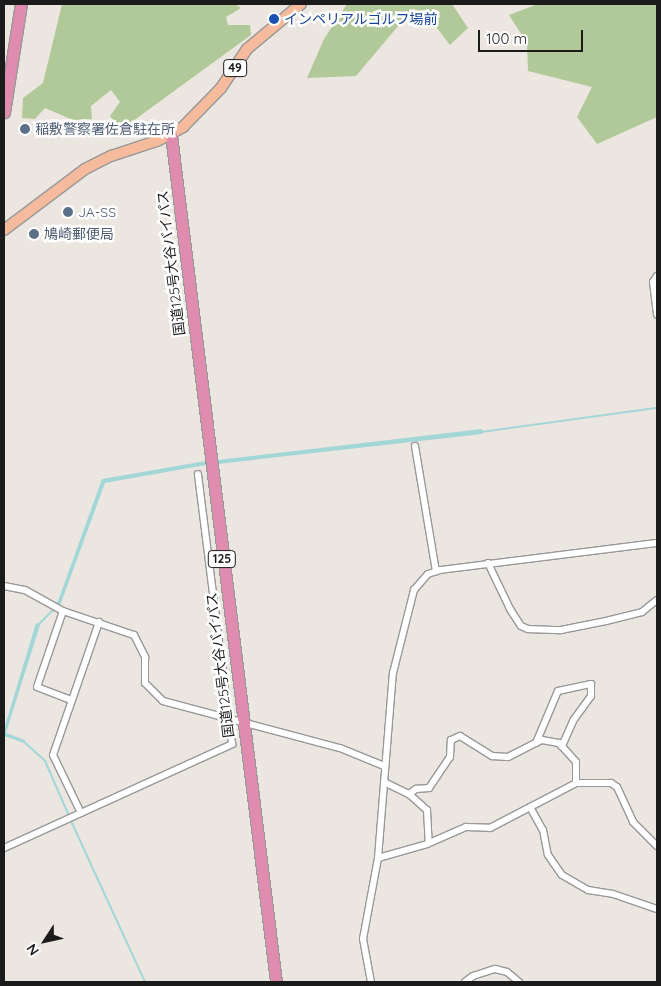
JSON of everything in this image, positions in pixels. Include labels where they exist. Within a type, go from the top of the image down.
[{"type":"highway","points":[[4,112],[21,4]]},
{"type":"highway","name":"国道125号大谷バイパス","points":[[171,135],[242,723],[276,982]]},
{"type":"main road","name":"49","points":[[4,230],[85,169],[171,135],[206,107],[247,49],[301,4]]},
{"type":"street","points":[[657,276],[652,282],[657,315]]},
{"type":"street","points":[[416,446],[436,571]]},
{"type":"street","points":[[4,848],[232,744],[198,474]]},
{"type":"street","points":[[371,982],[363,939],[378,858],[393,673],[410,602],[419,585],[428,574],[436,571],[488,562],[657,543]]},
{"type":"street","points":[[488,562],[510,610],[521,626],[528,629],[561,630],[606,621],[642,612],[657,600]]},
{"type":"street","points":[[4,586],[25,590],[64,612],[134,635],[145,657],[146,683],[154,695],[183,708],[340,748],[384,766]]},
{"type":"street","points":[[64,612],[37,687],[71,700]]},
{"type":"street","points":[[78,814],[53,755],[99,622]]},
{"type":"street","points":[[536,743],[558,691],[591,684],[591,696],[574,718],[562,746]]},
{"type":"street","points":[[409,794],[416,789],[429,788],[434,783],[450,757],[451,740],[460,736],[492,756],[508,757],[536,743],[550,740],[562,746],[576,762],[576,783]]},
{"type":"street","points":[[384,782],[409,794],[427,810],[429,843]]},
{"type":"street","points":[[378,858],[429,843],[466,827],[490,828],[576,783],[611,782],[617,787],[633,822],[657,846]]},
{"type":"street","points":[[530,807],[543,830],[548,855],[562,875],[588,890],[613,894],[657,909]]},
{"type":"street","points":[[465,982],[473,976],[495,969],[508,972],[519,982]]},
{"type":"green space","points":[[62,4],[235,4],[241,8],[226,17],[228,25],[250,25],[251,35],[122,129],[110,116],[120,102],[111,90],[91,106],[92,119],[73,120],[45,108],[35,119],[22,118],[23,98],[43,83]]},
{"type":"green space","points":[[347,4],[452,4],[468,28],[450,45],[427,15],[399,25],[356,76],[307,78],[324,39]]},
{"type":"green space","points":[[538,4],[657,4],[657,117],[597,144],[577,117],[592,87],[528,71],[527,43],[509,15]]},
{"type":"water","points":[[482,429],[482,434],[200,466],[105,483],[61,603],[53,612],[51,609],[58,601],[102,479],[200,462]]},
{"type":"water","points":[[36,623],[40,625],[6,733],[25,740],[24,743],[4,736],[4,729]]},
{"type":"waterway","points":[[481,432],[657,408]]},
{"type":"waterway","points":[[38,625],[54,609]]},
{"type":"waterway","points":[[23,741],[45,761],[69,816]]},
{"type":"waterway","points":[[71,821],[145,982]]},
{"type":"place","name":"インペリアルゴルフ場前","points":[[274,19]]},
{"type":"place","name":"稲敷警察署佐倉駐在所","points":[[25,129]]},
{"type":"place","name":"JA-SS","points":[[68,212]]},
{"type":"place","name":"鳩崎郵便局","points":[[34,234]]}]
